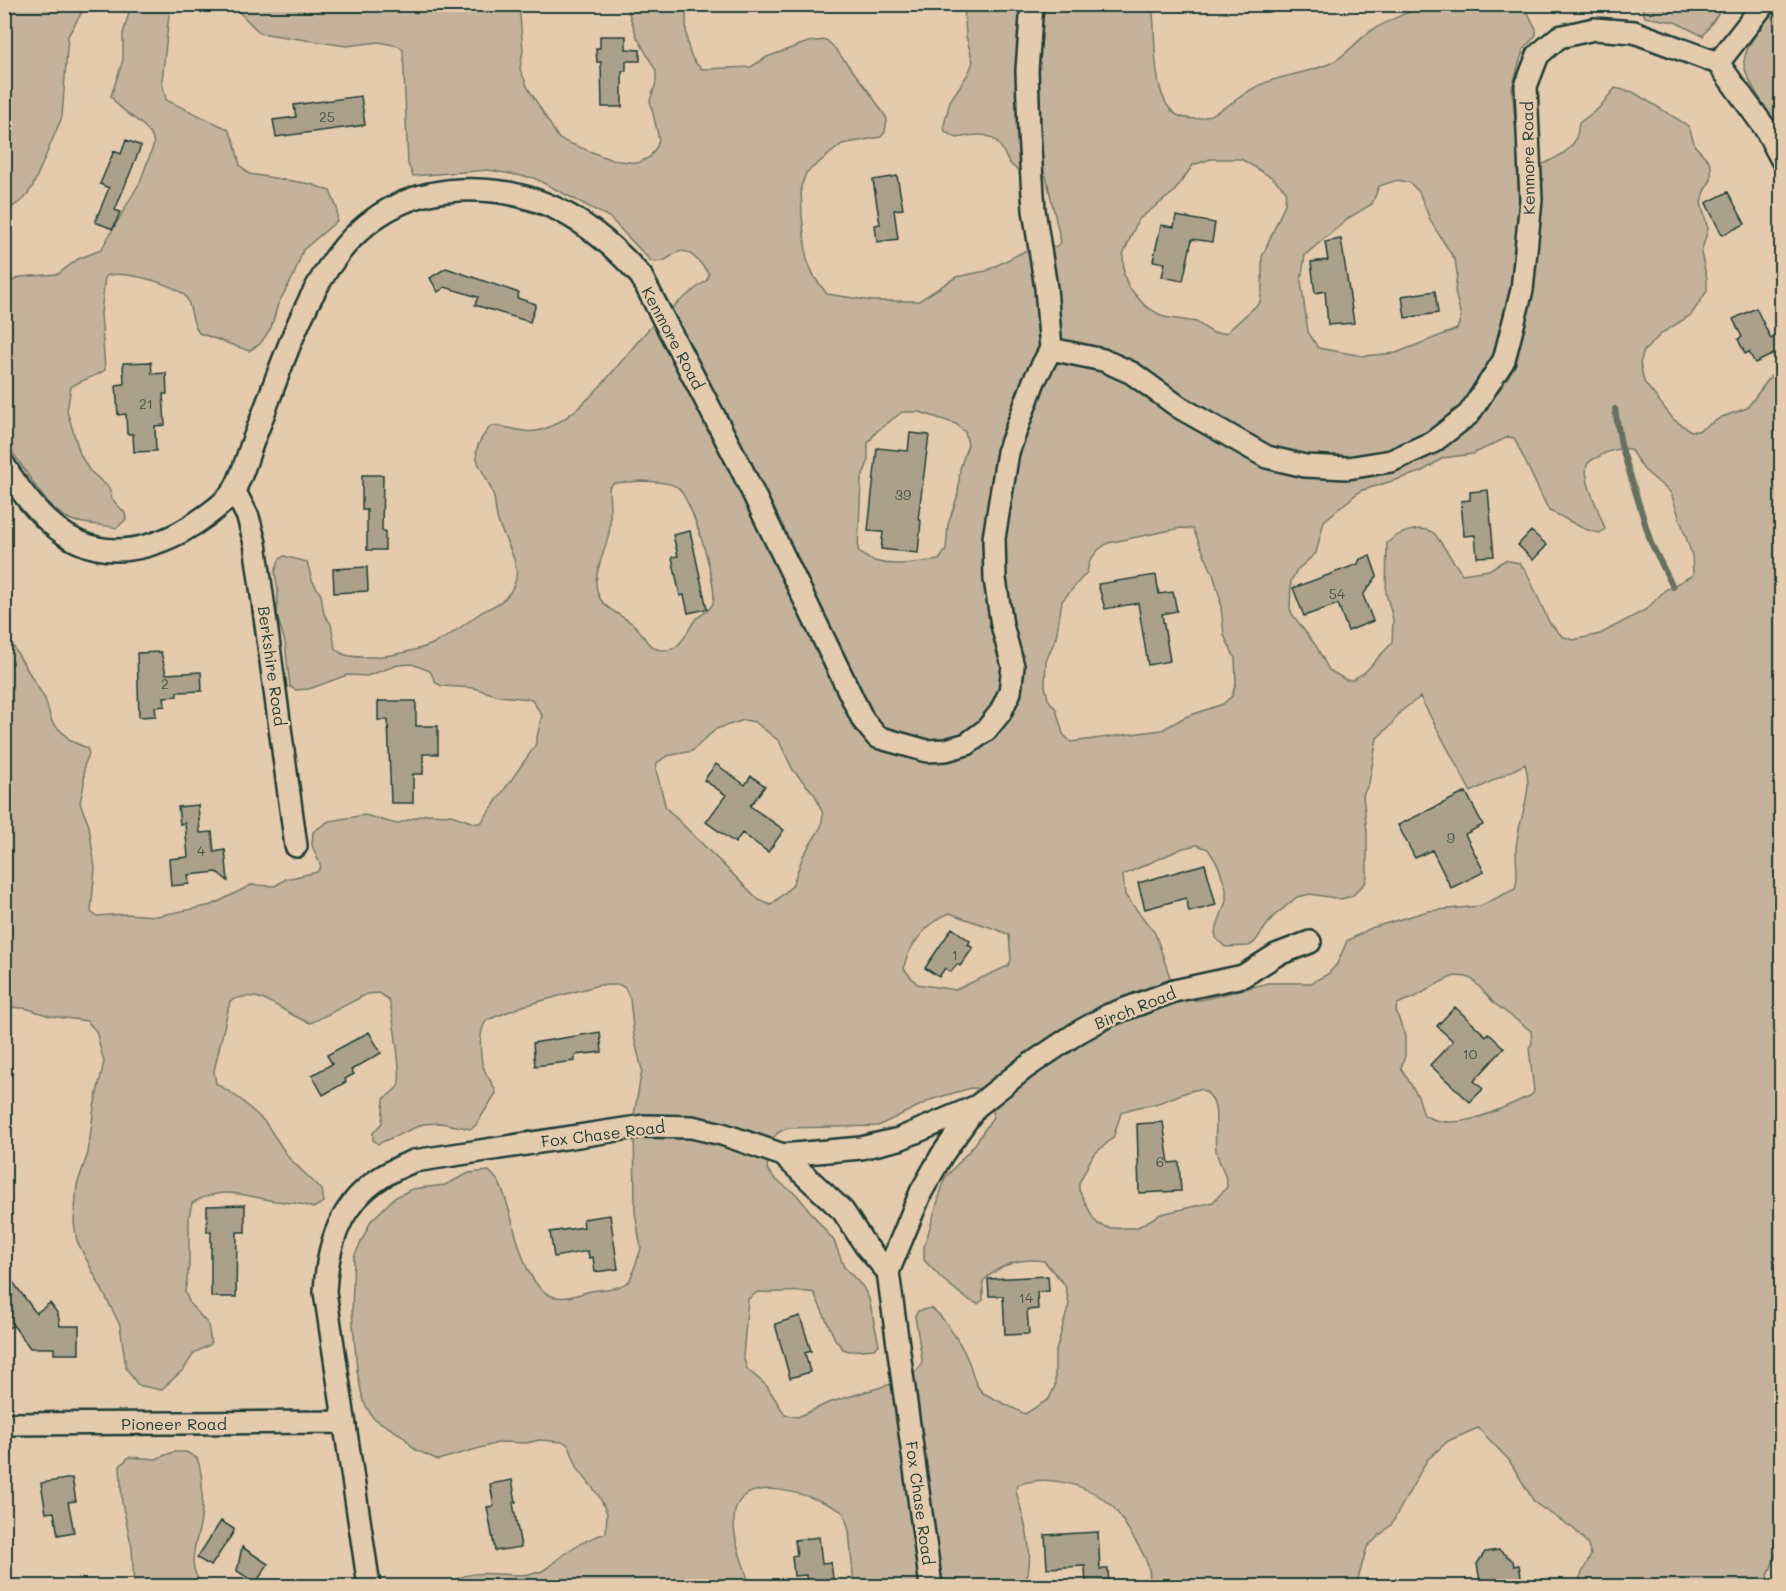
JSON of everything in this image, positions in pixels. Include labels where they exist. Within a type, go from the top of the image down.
[{"type":"street","points":[[1032,4],[1027,70],[1029,133],[1034,210],[1046,288],[1051,349]]},
{"type":"street","points":[[1764,4],[1718,63],[1765,128],[1782,160]]},
{"type":"street","name":"Kenmore Road","points":[[4,465],[23,496],[48,524],[71,539],[104,550],[133,550],[159,543],[198,523],[234,490],[307,302],[343,245],[364,225],[404,202],[454,189],[496,190],[539,202],[583,221],[622,255],[641,276],[740,466],[863,720],[878,737],[927,751],[946,750],[967,744],[986,730],[1000,713],[1010,692],[1013,666],[1002,625],[995,579],[995,528],[1008,452],[1034,381],[1051,349],[1103,360],[1132,373],[1179,407],[1267,457],[1305,466],[1348,468],[1391,461],[1433,442],[1469,414],[1504,360],[1522,290],[1531,200],[1526,86],[1538,56],[1559,37],[1594,29],[1634,32],[1718,63]]},
{"type":"street","name":"Berkshire Road","points":[[234,490],[248,518],[255,543],[296,846]]},
{"type":"street","name":"Birch Road","points":[[783,1155],[861,1148],[899,1139],[976,1107],[1025,1068],[1077,1032],[1109,1015],[1174,991],[1243,976],[1276,955],[1310,942]]},
{"type":"street","name":"Birch Road","points":[[888,1272],[921,1192],[942,1155],[976,1107]]},
{"type":"street","name":"Fox Chase Road","points":[[369,1587],[326,1303],[329,1252],[339,1225],[354,1199],[393,1169],[435,1157],[664,1125],[722,1134],[783,1155],[843,1211],[865,1245],[888,1272],[931,1587]]},
{"type":"street","name":"Pioneer Road","points":[[4,1424],[344,1422]]},
{"type":"shaded area","points":[[1455,3],[1524,5],[1536,29],[1536,35],[1523,50],[1512,88],[1519,163],[1538,167],[1566,151],[1575,140],[1579,123],[1599,108],[1615,88],[1633,92],[1689,127],[1695,146],[1709,161],[1711,167],[1711,180],[1704,191],[1701,203],[1708,229],[1701,253],[1707,279],[1707,291],[1691,315],[1662,333],[1644,351],[1640,363],[1644,382],[1674,420],[1691,431],[1698,431],[1722,417],[1747,408],[1771,376],[1781,373],[1782,1539],[1764,1586],[1579,1586],[1580,1577],[1591,1555],[1587,1543],[1574,1529],[1535,1503],[1509,1460],[1478,1428],[1448,1441],[1427,1460],[1391,1525],[1367,1547],[1356,1586],[1148,1586],[1150,1574],[1144,1556],[1120,1516],[1110,1504],[1078,1486],[1041,1481],[1018,1485],[1016,1491],[1028,1539],[1028,1575],[1024,1586],[854,1586],[849,1531],[844,1513],[799,1494],[781,1490],[763,1490],[749,1493],[738,1503],[734,1519],[737,1544],[750,1586],[444,1586],[457,1579],[482,1573],[518,1575],[542,1571],[574,1547],[606,1533],[607,1513],[599,1496],[578,1469],[569,1446],[564,1442],[539,1440],[527,1443],[501,1442],[438,1460],[414,1449],[403,1436],[373,1418],[363,1401],[357,1370],[352,1312],[354,1257],[371,1221],[394,1198],[412,1189],[445,1185],[469,1173],[489,1171],[498,1181],[504,1193],[525,1264],[533,1280],[543,1291],[556,1297],[568,1297],[615,1288],[630,1280],[641,1249],[635,1212],[634,1115],[642,1070],[634,1037],[630,999],[625,988],[620,985],[599,985],[523,1006],[487,1020],[482,1030],[481,1052],[485,1071],[496,1093],[476,1125],[471,1129],[441,1123],[423,1124],[378,1144],[373,1140],[373,1133],[382,1123],[384,1099],[397,1088],[399,1080],[389,1000],[379,993],[367,994],[311,1023],[262,999],[241,997],[230,1001],[214,1071],[216,1083],[240,1099],[265,1122],[289,1158],[322,1190],[324,1202],[313,1208],[224,1193],[214,1194],[192,1203],[189,1216],[189,1266],[185,1292],[190,1304],[208,1324],[211,1344],[194,1353],[184,1369],[161,1390],[138,1385],[126,1368],[120,1325],[77,1241],[74,1222],[77,1185],[88,1153],[94,1107],[104,1062],[96,1031],[87,1021],[50,1016],[25,1008],[5,1007],[4,631],[45,699],[52,722],[71,741],[87,748],[89,754],[84,766],[84,784],[80,803],[89,826],[95,868],[91,912],[96,916],[126,914],[157,916],[212,905],[251,885],[275,886],[286,879],[317,872],[321,867],[312,845],[313,832],[329,821],[365,815],[396,824],[426,814],[451,815],[474,823],[481,823],[535,746],[542,715],[531,699],[499,696],[474,688],[442,686],[436,683],[430,671],[412,664],[398,665],[367,676],[347,675],[309,689],[296,690],[290,687],[285,642],[277,616],[278,591],[275,572],[279,560],[284,556],[307,562],[312,580],[321,595],[324,614],[331,624],[335,648],[345,655],[369,657],[391,655],[427,646],[498,604],[512,590],[516,567],[498,521],[489,483],[477,460],[476,453],[483,437],[491,426],[535,431],[556,424],[571,414],[599,388],[647,331],[707,280],[709,274],[698,260],[683,251],[667,259],[651,261],[609,217],[534,178],[488,170],[413,176],[408,164],[403,50],[398,46],[379,42],[346,46],[260,33],[232,5],[519,5],[523,50],[520,69],[528,88],[559,139],[612,160],[638,163],[650,157],[659,139],[650,101],[656,83],[656,71],[637,37],[626,5],[686,5],[688,48],[691,56],[702,69],[751,67],[767,57],[808,42],[826,40],[864,85],[887,119],[885,132],[881,137],[842,144],[806,173],[801,187],[807,260],[815,278],[827,294],[873,301],[919,301],[956,277],[986,271],[1025,251],[1056,247],[1061,242],[1046,176],[1015,168],[1008,161],[1000,146],[990,137],[972,135],[957,138],[945,132],[944,125],[950,101],[973,62],[966,36],[964,5],[1152,5],[1156,65],[1163,96],[1169,108],[1179,116],[1189,119],[1217,112],[1249,91],[1279,78],[1331,63],[1343,56],[1374,29],[1418,9]],"holes":[[[1211,159],[1241,159],[1273,178],[1286,191],[1285,204],[1262,257],[1260,302],[1226,333],[1213,333],[1196,322],[1164,317],[1145,306],[1128,286],[1124,274],[1123,255],[1138,220],[1174,192],[1193,165]],[[1398,180],[1410,183],[1419,192],[1431,222],[1455,260],[1457,273],[1455,291],[1461,317],[1457,329],[1396,353],[1363,356],[1318,348],[1308,332],[1301,281],[1305,255],[1350,217],[1372,204],[1379,186]],[[902,412],[920,412],[956,424],[965,432],[968,444],[960,469],[958,494],[948,525],[946,550],[939,560],[907,564],[885,563],[865,557],[858,550],[861,480],[868,462],[868,443],[876,432]],[[1508,437],[1514,438],[1549,511],[1586,530],[1600,533],[1605,529],[1589,487],[1587,465],[1610,451],[1630,449],[1644,470],[1671,493],[1692,555],[1693,575],[1665,590],[1647,609],[1600,634],[1573,640],[1562,636],[1549,622],[1527,573],[1519,563],[1505,560],[1489,570],[1462,574],[1435,534],[1424,530],[1410,531],[1387,543],[1386,593],[1393,619],[1392,643],[1364,673],[1352,680],[1346,680],[1329,670],[1316,646],[1292,614],[1290,608],[1291,581],[1297,570],[1316,553],[1324,521],[1360,491],[1421,472],[1443,458],[1473,454]],[[642,481],[673,485],[683,494],[689,507],[708,562],[714,594],[713,603],[697,618],[679,644],[669,650],[652,647],[637,627],[608,608],[599,597],[596,582],[608,539],[609,487],[614,483]],[[1181,528],[1193,529],[1213,574],[1220,598],[1224,635],[1235,658],[1236,683],[1232,696],[1223,704],[1185,717],[1162,730],[1071,742],[1063,734],[1056,709],[1048,699],[1045,686],[1046,661],[1056,638],[1062,601],[1087,572],[1090,560],[1108,543]],[[1420,697],[1471,792],[1525,764],[1528,786],[1517,841],[1515,889],[1480,906],[1428,911],[1371,928],[1347,941],[1337,964],[1328,974],[1311,983],[1268,983],[1201,1000],[1187,1000],[1176,995],[1155,933],[1125,895],[1123,875],[1183,848],[1197,845],[1208,849],[1218,865],[1226,888],[1226,901],[1215,932],[1216,938],[1225,947],[1249,946],[1254,943],[1273,917],[1297,897],[1310,894],[1341,899],[1352,896],[1365,883],[1367,877],[1367,832],[1363,795],[1369,783],[1377,738],[1391,725],[1400,712]],[[744,720],[755,722],[779,741],[793,770],[815,795],[823,814],[821,827],[803,856],[792,886],[771,905],[759,900],[666,808],[656,770],[657,763],[667,756],[692,751],[716,729]],[[950,913],[995,929],[1009,935],[1011,960],[1008,966],[955,990],[917,984],[904,969],[914,943],[927,928]],[[1455,976],[1473,980],[1495,1004],[1531,1031],[1532,1043],[1529,1048],[1534,1092],[1530,1096],[1492,1113],[1464,1121],[1450,1122],[1424,1115],[1418,1096],[1401,1068],[1405,1056],[1405,1036],[1396,1011],[1399,1003],[1415,997]],[[971,1088],[983,1089],[993,1104],[993,1117],[975,1144],[945,1178],[924,1247],[924,1260],[941,1278],[967,1299],[978,1304],[983,1300],[983,1281],[997,1270],[1019,1261],[1044,1261],[1065,1285],[1069,1304],[1055,1354],[1055,1386],[1049,1399],[1025,1414],[983,1393],[977,1385],[967,1358],[956,1338],[946,1323],[931,1308],[918,1311],[915,1316],[922,1359],[921,1366],[908,1379],[828,1403],[798,1417],[785,1415],[767,1386],[747,1369],[743,1356],[748,1299],[758,1292],[814,1293],[835,1339],[843,1349],[849,1351],[874,1349],[879,1345],[869,1299],[863,1287],[844,1267],[834,1241],[797,1195],[775,1179],[767,1169],[769,1149],[773,1138],[788,1128],[878,1126],[933,1099]],[[1200,1089],[1212,1099],[1216,1116],[1216,1150],[1226,1177],[1227,1187],[1213,1202],[1161,1214],[1136,1228],[1109,1228],[1098,1224],[1079,1190],[1079,1183],[1093,1155],[1113,1138],[1121,1113]]]},
{"type":"shaded area","points":[[1641,4],[1724,5],[1703,36],[1675,22],[1645,17]]},
{"type":"shaded area","points":[[4,5],[86,5],[68,36],[62,117],[32,188],[24,199],[5,212]]},
{"type":"shaded area","points":[[131,5],[170,5],[162,82],[166,100],[228,129],[234,141],[240,165],[249,174],[311,184],[330,191],[337,208],[337,221],[303,250],[294,275],[278,304],[271,328],[260,344],[249,351],[199,333],[186,297],[171,287],[121,274],[105,277],[101,314],[105,370],[71,387],[67,411],[80,454],[89,470],[109,488],[112,499],[125,513],[126,519],[117,528],[78,522],[57,511],[5,443],[4,285],[20,277],[58,274],[78,259],[101,250],[140,182],[154,144],[152,136],[111,96],[123,60],[123,34]]},
{"type":"shaded area","points":[[1778,5],[1782,5],[1781,131],[1752,86],[1744,61],[1753,39]]},
{"type":"shaded area","points":[[173,1452],[186,1452],[197,1458],[199,1465],[202,1480],[202,1504],[193,1562],[194,1570],[204,1586],[134,1586],[132,1548],[122,1503],[120,1466],[129,1457],[156,1459]]},
{"type":"building","points":[[600,36],[626,36],[626,49],[640,50],[640,61],[626,61],[626,71],[622,71],[622,107],[602,107],[601,62],[597,62],[596,48],[600,48]]},
{"type":"building","points":[[361,96],[365,125],[276,137],[273,120],[296,117],[294,105]]},
{"type":"building","points":[[126,140],[141,146],[115,210],[120,212],[113,229],[95,222],[109,188],[100,184],[114,151],[121,154]]},
{"type":"building","points":[[897,176],[903,209],[894,210],[898,239],[877,242],[875,225],[880,224],[873,180]]},
{"type":"building","points":[[1728,192],[1745,224],[1722,235],[1706,203]]},
{"type":"building","points":[[1176,216],[1215,223],[1212,242],[1192,239],[1183,281],[1162,277],[1165,263],[1153,261],[1161,225],[1174,227]]},
{"type":"building","points":[[1341,239],[1354,323],[1328,325],[1325,291],[1315,293],[1311,262],[1328,260],[1325,242]]},
{"type":"building","points":[[446,268],[519,293],[517,298],[536,304],[530,322],[475,305],[478,297],[445,287],[438,292],[430,278]]},
{"type":"building","points":[[1435,291],[1438,313],[1405,318],[1402,296]]},
{"type":"building","points":[[1756,308],[1771,339],[1782,333],[1782,350],[1755,363],[1749,352],[1745,354],[1738,339],[1742,337],[1733,319]]},
{"type":"building","points":[[151,362],[152,374],[166,373],[167,394],[163,394],[165,425],[155,426],[156,451],[134,452],[133,434],[127,434],[126,414],[118,415],[116,385],[124,384],[123,363]]},
{"type":"building","points":[[910,433],[929,435],[918,519],[921,521],[918,553],[881,549],[883,532],[868,531],[877,448],[908,451]]},
{"type":"building","points":[[362,475],[383,475],[382,531],[385,531],[385,550],[367,550],[367,510],[362,510]]},
{"type":"building","points":[[1488,490],[1494,556],[1477,557],[1475,535],[1464,536],[1461,501],[1470,500],[1470,492]]},
{"type":"building","points":[[690,531],[707,609],[688,613],[684,595],[680,596],[672,557],[678,556],[673,535]]},
{"type":"building","points":[[1531,531],[1547,545],[1533,560],[1518,545]]},
{"type":"building","points":[[1370,556],[1377,576],[1363,595],[1373,621],[1348,631],[1338,604],[1304,616],[1293,588],[1358,564],[1360,559]]},
{"type":"building","points":[[367,567],[368,591],[334,593],[333,569]]},
{"type":"building","points":[[1156,575],[1159,594],[1173,592],[1177,611],[1162,614],[1170,661],[1148,665],[1138,603],[1105,609],[1098,584]]},
{"type":"building","points":[[161,652],[166,674],[201,672],[202,691],[177,692],[177,696],[164,697],[165,706],[155,707],[156,716],[139,717],[137,653]]},
{"type":"building","points":[[378,701],[416,701],[416,726],[438,726],[438,754],[423,754],[423,774],[413,774],[413,803],[391,803],[388,720],[378,720]]},
{"type":"building","points":[[716,764],[745,785],[751,776],[765,786],[750,806],[784,830],[768,852],[742,833],[735,843],[706,822],[726,795],[704,780]]},
{"type":"building","points":[[1466,792],[1483,825],[1465,834],[1484,872],[1451,888],[1432,850],[1415,858],[1398,825]]},
{"type":"building","points":[[198,805],[200,833],[212,832],[214,852],[225,850],[228,881],[217,872],[188,875],[189,884],[171,886],[169,859],[188,857],[185,823],[180,824],[178,807]]},
{"type":"building","points":[[1205,864],[1216,905],[1189,912],[1186,898],[1145,909],[1138,883]]},
{"type":"building","points":[[952,928],[970,941],[968,945],[973,948],[960,966],[957,964],[951,972],[945,968],[939,977],[925,968]]},
{"type":"building","points":[[1455,1007],[1486,1036],[1488,1033],[1504,1048],[1474,1081],[1483,1089],[1470,1102],[1430,1065],[1453,1041],[1437,1026]]},
{"type":"building","points":[[369,1032],[381,1053],[351,1070],[354,1074],[345,1079],[346,1082],[323,1095],[312,1075],[332,1064],[327,1055]]},
{"type":"building","points":[[600,1032],[602,1052],[575,1055],[575,1061],[535,1066],[533,1043]]},
{"type":"building","points":[[1163,1122],[1169,1163],[1179,1162],[1181,1191],[1139,1193],[1137,1124]]},
{"type":"building","points":[[245,1205],[245,1232],[237,1232],[236,1297],[211,1297],[211,1231],[207,1232],[207,1206]]},
{"type":"building","points":[[610,1215],[618,1269],[595,1272],[593,1257],[589,1258],[588,1251],[554,1257],[550,1232],[584,1227],[583,1219]]},
{"type":"building","points":[[4,1270],[36,1313],[50,1303],[58,1314],[60,1326],[79,1326],[79,1354],[54,1354],[54,1348],[30,1348],[13,1325],[4,1331]]},
{"type":"building","points":[[1048,1276],[1049,1291],[1037,1292],[1038,1309],[1027,1310],[1029,1334],[1005,1335],[1003,1296],[989,1296],[988,1279]]},
{"type":"building","points":[[800,1316],[811,1351],[805,1353],[810,1372],[790,1378],[775,1324]]},
{"type":"building","points":[[72,1478],[76,1501],[68,1502],[74,1532],[58,1535],[54,1512],[46,1513],[41,1483]]},
{"type":"building","points":[[512,1480],[516,1502],[513,1503],[521,1547],[495,1551],[487,1507],[494,1506],[490,1484]]},
{"type":"building","points":[[221,1521],[234,1529],[211,1566],[197,1558]]},
{"type":"building","points":[[1098,1532],[1100,1569],[1108,1569],[1109,1587],[1086,1587],[1085,1566],[1047,1568],[1045,1535]]},
{"type":"building","points":[[819,1537],[822,1563],[831,1562],[834,1587],[807,1587],[806,1575],[794,1576],[792,1556],[797,1555],[795,1540]]},
{"type":"building","points":[[242,1547],[268,1564],[256,1583],[237,1571]]},
{"type":"building","points":[[1499,1550],[1513,1561],[1514,1566],[1519,1565],[1523,1587],[1481,1587],[1477,1564],[1485,1552]]},
{"type":"waterway","points":[[1615,409],[1621,445],[1651,543],[1673,587]]}]
